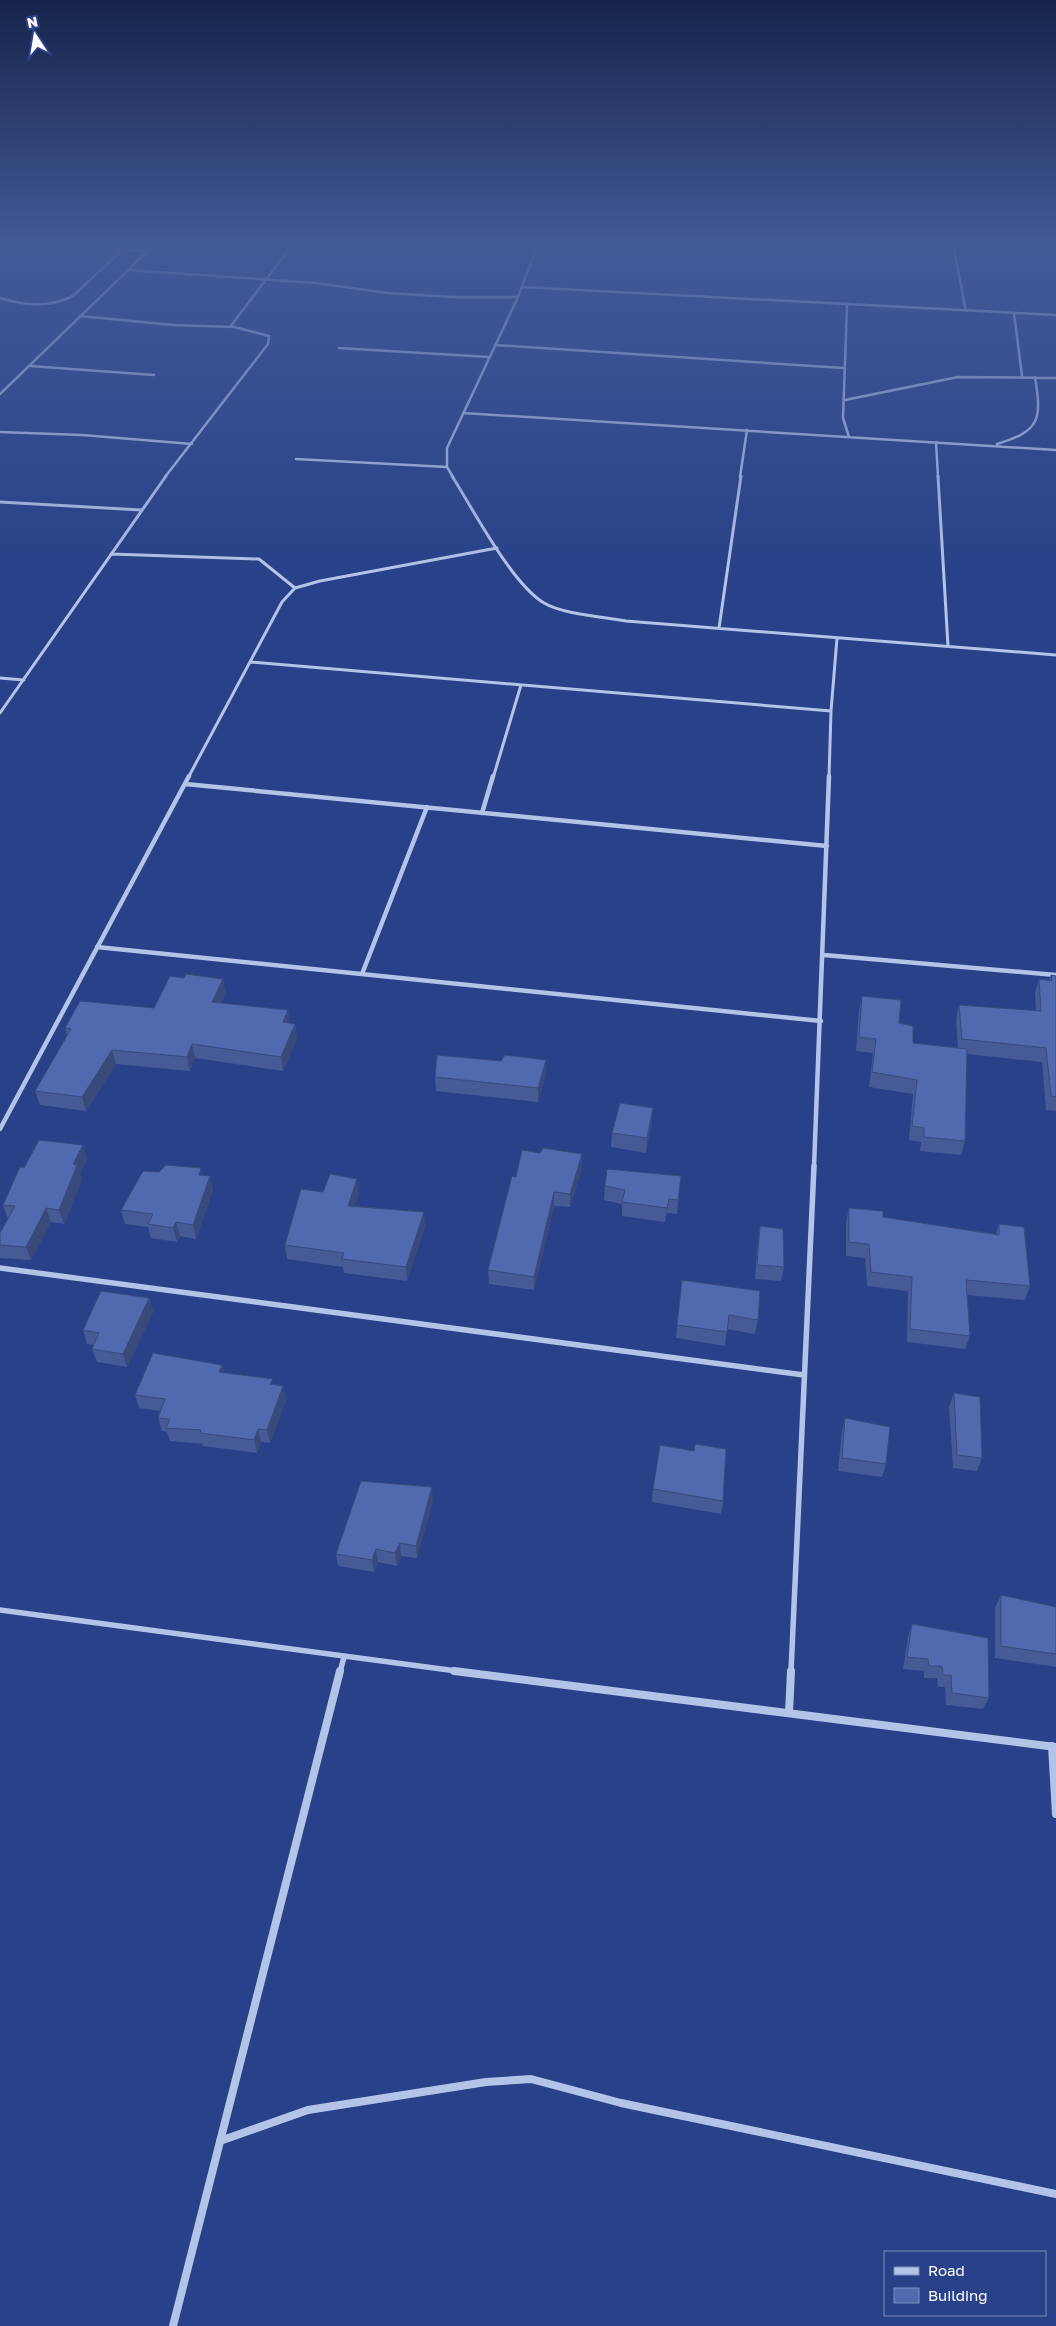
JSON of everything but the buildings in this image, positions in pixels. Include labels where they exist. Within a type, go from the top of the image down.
[{"type":"street","points":[[0,394],[43,353]]},
{"type":"street","points":[[0,713],[141,510],[262,353]]},
{"type":"street","points":[[415,353],[489,357]]},
{"type":"street","points":[[491,353],[446,448],[447,467],[496,548],[518,578],[544,602],[576,613],[626,621],[1056,655]]},
{"type":"street","points":[[609,353],[843,368]]},
{"type":"street","points":[[844,353],[843,418],[850,437]]},
{"type":"street","points":[[1019,353],[1022,376]]},
{"type":"street","points":[[30,366],[154,375]]},
{"type":"street","points":[[844,400],[958,377],[1022,376],[1056,378]]},
{"type":"street","points":[[992,446],[1018,438],[1033,429],[1040,417],[1035,377]]},
{"type":"street","points":[[463,413],[1056,450]]},
{"type":"street","points":[[719,628],[747,430]]},
{"type":"street","points":[[0,432],[82,435],[192,444]]},
{"type":"street","points":[[936,442],[948,646]]},
{"type":"street","points":[[296,459],[447,467]]},
{"type":"street","points":[[0,502],[141,510]]},
{"type":"street","points":[[0,1129],[282,602],[295,588],[356,573],[496,548]]},
{"type":"street","points":[[111,554],[259,559],[295,588]]},
{"type":"street","points":[[789,1713],[824,955],[831,711],[837,638]]},
{"type":"street","points":[[250,662],[831,711]]},
{"type":"street","points":[[0,678],[24,680]]},
{"type":"street","points":[[482,813],[521,685]]},
{"type":"street","points":[[185,784],[827,846]]},
{"type":"street","points":[[362,974],[427,807]]},
{"type":"street","points":[[97,947],[821,1021]]},
{"type":"street","points":[[824,955],[1056,975]]},
{"type":"street","points":[[0,1268],[804,1375]]},
{"type":"street","points":[[0,1610],[344,1657],[1054,1747],[1056,1814]]},
{"type":"street","points":[[173,2326],[344,1657]]},
{"type":"street","points":[[220,2141],[308,2110],[486,2082],[531,2079],[621,2103],[1056,2194]]}]
